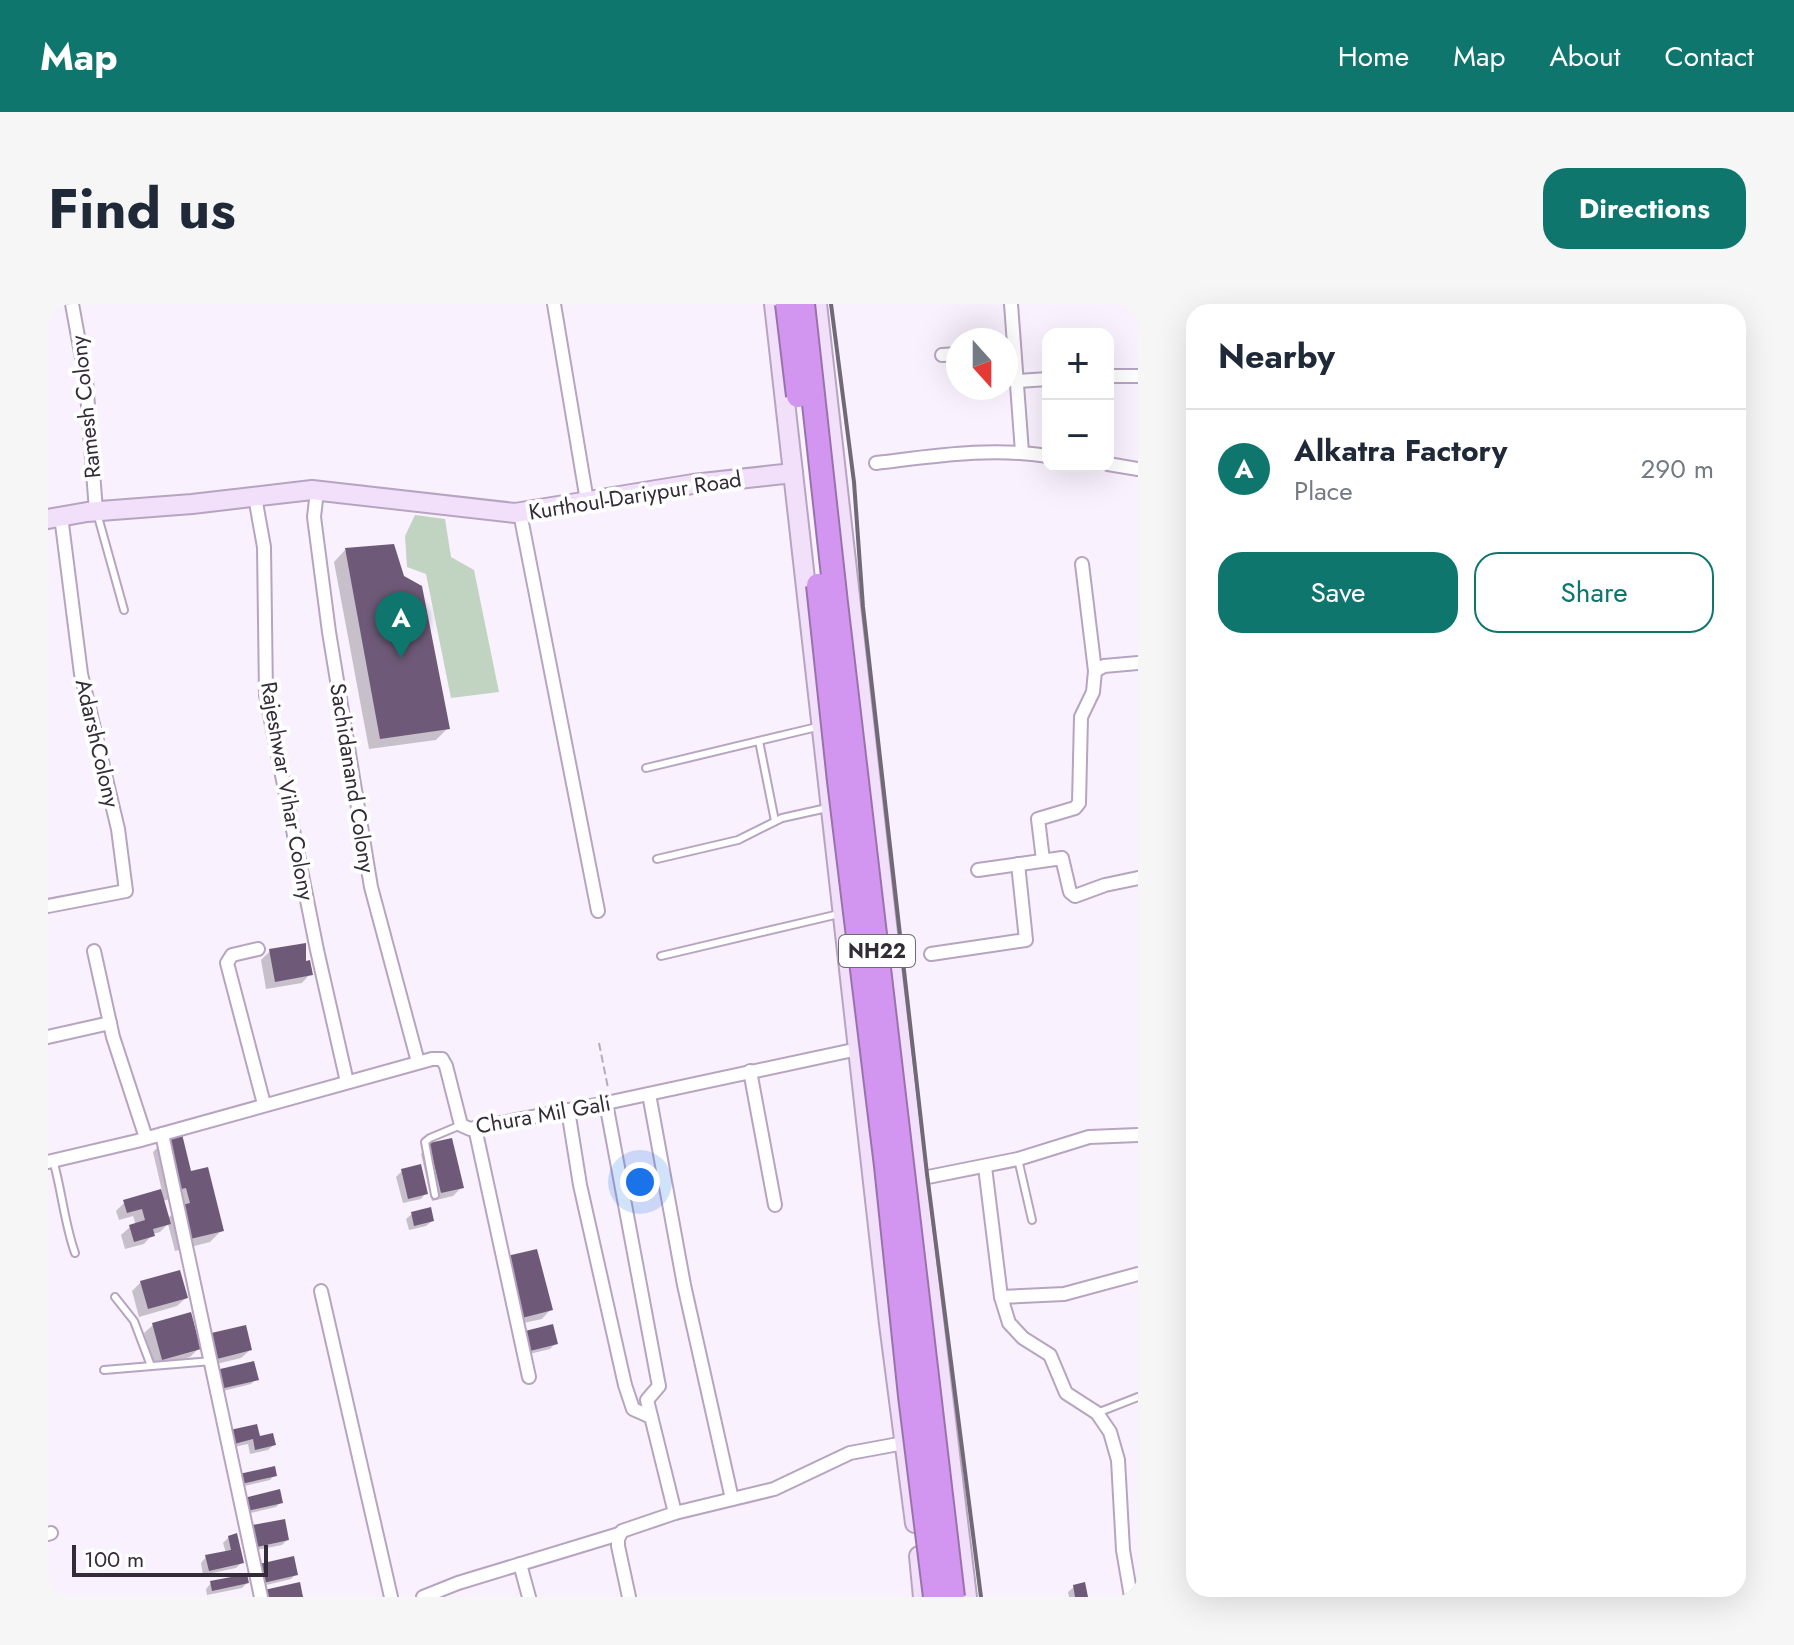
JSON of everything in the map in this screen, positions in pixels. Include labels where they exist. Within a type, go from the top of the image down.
[{"type":"highway","name":"NH22","points":[[787,304],[842,811],[935,1597]]},
{"type":"highway","name":"NH22","points":[[803,304],[953,1597]]},
{"type":"street","name":"Ramesh Colony","points":[[72,304],[86,380],[96,511]]},
{"type":"street","points":[[554,304],[587,501]]},
{"type":"street","points":[[774,304],[923,1597]]},
{"type":"street","points":[[817,304],[967,1597]]},
{"type":"street","points":[[1011,304],[1011,328]]},
{"type":"street","points":[[942,355],[946,355]]},
{"type":"street","points":[[1114,376],[1138,376]]},
{"type":"street","points":[[783,383],[826,378]]},
{"type":"street","points":[[1022,452],[1018,381],[1042,379]]},
{"type":"street","points":[[876,463],[979,451],[1042,455]]},
{"type":"street","points":[[1114,465],[1138,469]]},
{"type":"street","name":"Kurthoul-Dariypur Road","points":[[54,518],[96,511],[317,491],[520,513],[693,484],[793,473]]},
{"type":"street","name":"Sachidanand Colony","points":[[317,491],[314,517],[329,632],[371,887],[418,1062]]},
{"type":"street","name":"Rajeshwar Vihar Colony","points":[[255,497],[264,547],[266,695],[347,1082]]},
{"type":"street","points":[[520,513],[598,911]]},
{"type":"street","name":"AdarshColony","points":[[48,906],[126,891],[118,829],[81,674],[54,518]]},
{"type":"street","points":[[1043,860],[1038,819],[1075,808],[1079,803],[1081,717],[1093,692],[1095,671],[1082,564]]},
{"type":"street","points":[[1095,671],[1104,666],[1138,663]]},
{"type":"street","points":[[978,870],[1062,859],[1070,892],[1075,896],[1138,878]]},
{"type":"street","points":[[931,954],[1026,940],[1018,864]]},
{"type":"street","points":[[258,949],[232,955],[227,963],[264,1104]]},
{"type":"street","points":[[94,951],[110,1023],[146,1138]]},
{"type":"street","points":[[853,1007],[897,1004]]},
{"type":"street","points":[[48,1037],[110,1023]]},
{"type":"street","name":"Chura Mil Gali","points":[[418,1062],[438,1058],[444,1062],[461,1125],[466,1129],[609,1103],[858,1049]]},
{"type":"street","points":[[50,1161],[162,1134],[418,1062]]},
{"type":"street","points":[[750,1071],[775,1205]]},
{"type":"street","points":[[649,1094],[684,1285],[732,1499]]},
{"type":"street","points":[[609,1103],[659,1386],[647,1400],[675,1513]]},
{"type":"street","points":[[568,1110],[580,1185],[625,1385],[633,1409],[651,1417]]},
{"type":"street","points":[[475,1128],[529,1377]]},
{"type":"street","points":[[162,1134],[261,1597]]},
{"type":"street","points":[[918,1179],[1018,1159],[1089,1137],[1138,1135]]},
{"type":"street","points":[[985,1167],[1005,1314],[1014,1331],[1050,1355],[1066,1393],[1097,1413],[1110,1432],[1118,1460],[1123,1550],[1131,1597]]},
{"type":"street","points":[[1001,1297],[1064,1294],[1138,1274]]},
{"type":"street","points":[[321,1291],[391,1597]]},
{"type":"street","points":[[895,1374],[940,1369]]},
{"type":"street","points":[[423,1597],[675,1513],[774,1489],[850,1453],[904,1443]]},
{"type":"street","points":[[619,1534],[618,1546],[629,1597]]},
{"type":"street","points":[[520,1564],[529,1597]]},
{"type":"street","points":[[458,1583],[462,1597]]},
{"type":"lane","points":[[96,511],[124,610]]},
{"type":"lane","points":[[646,768],[821,726]]},
{"type":"lane","points":[[759,741],[775,821]]},
{"type":"lane","points":[[657,859],[747,837],[792,815],[830,808]]},
{"type":"lane","points":[[661,956],[843,914]]},
{"type":"lane","points":[[435,1195],[425,1142],[461,1125]]},
{"type":"lane","points":[[1018,1159],[1032,1220]]},
{"type":"lane","points":[[50,1161],[63,1194],[67,1230],[75,1253]]},
{"type":"lane","points":[[115,1297],[134,1321],[151,1366]]},
{"type":"lane","points":[[104,1370],[212,1361]]},
{"type":"lane","points":[[1097,1413],[1138,1397]]},
{"type":"path","points":[[599,1043],[609,1103]]},
{"type":"green space","points":[[415,515],[445,519],[451,557],[474,570],[499,692],[451,698],[426,574],[407,567],[405,536]]},
{"type":"building","points":[[394,544],[404,576],[422,586],[450,729],[380,739],[345,548]]},
{"type":"building","points":[[306,943],[306,961],[310,960],[313,975],[275,982],[269,949]]},
{"type":"building","points":[[182,1134],[191,1171],[208,1167],[224,1231],[186,1240],[178,1206],[190,1203],[186,1188],[176,1190],[164,1138]]},
{"type":"building","points":[[452,1138],[464,1188],[441,1193],[429,1143]]},
{"type":"building","points":[[421,1164],[428,1194],[408,1199],[401,1169]]},
{"type":"building","points":[[161,1189],[171,1224],[153,1229],[155,1236],[134,1242],[129,1225],[145,1220],[142,1209],[127,1213],[123,1200]]},
{"type":"building","points":[[431,1207],[434,1221],[414,1226],[411,1212]]},
{"type":"building","points":[[537,1249],[553,1310],[522,1318],[507,1256]]},
{"type":"building","points":[[180,1270],[188,1298],[148,1309],[140,1281]]},
{"type":"building","points":[[191,1312],[201,1349],[162,1360],[152,1323]]},
{"type":"building","points":[[553,1324],[558,1344],[526,1352],[521,1332]]},
{"type":"building","points":[[246,1325],[252,1350],[213,1360],[207,1334]]},
{"type":"building","points":[[254,1361],[259,1380],[220,1389],[216,1370]]},
{"type":"building","points":[[257,1424],[260,1436],[273,1433],[276,1445],[255,1450],[253,1439],[234,1444],[230,1430]]},
{"type":"building","points":[[275,1466],[277,1476],[241,1484],[239,1474]]},
{"type":"building","points":[[280,1489],[283,1503],[247,1511],[244,1498]]},
{"type":"building","points":[[285,1519],[289,1540],[257,1547],[252,1525]]},
{"type":"building","points":[[237,1533],[244,1563],[209,1571],[205,1555],[231,1550],[228,1536]]},
{"type":"building","points":[[294,1556],[298,1575],[263,1583],[259,1564]]},
{"type":"building","points":[[247,1574],[249,1583],[212,1591],[210,1581]]},
{"type":"building","points":[[300,1582],[303,1597],[265,1597],[264,1590]]},
{"type":"building","points":[[1085,1582],[1088,1597],[1075,1597],[1073,1585]]},
{"type":"railway","points":[[831,304],[854,482],[863,607],[927,1174],[981,1597]]},
{"type":"place","name":"Alkatra Factory","points":[[401,658]]}]
